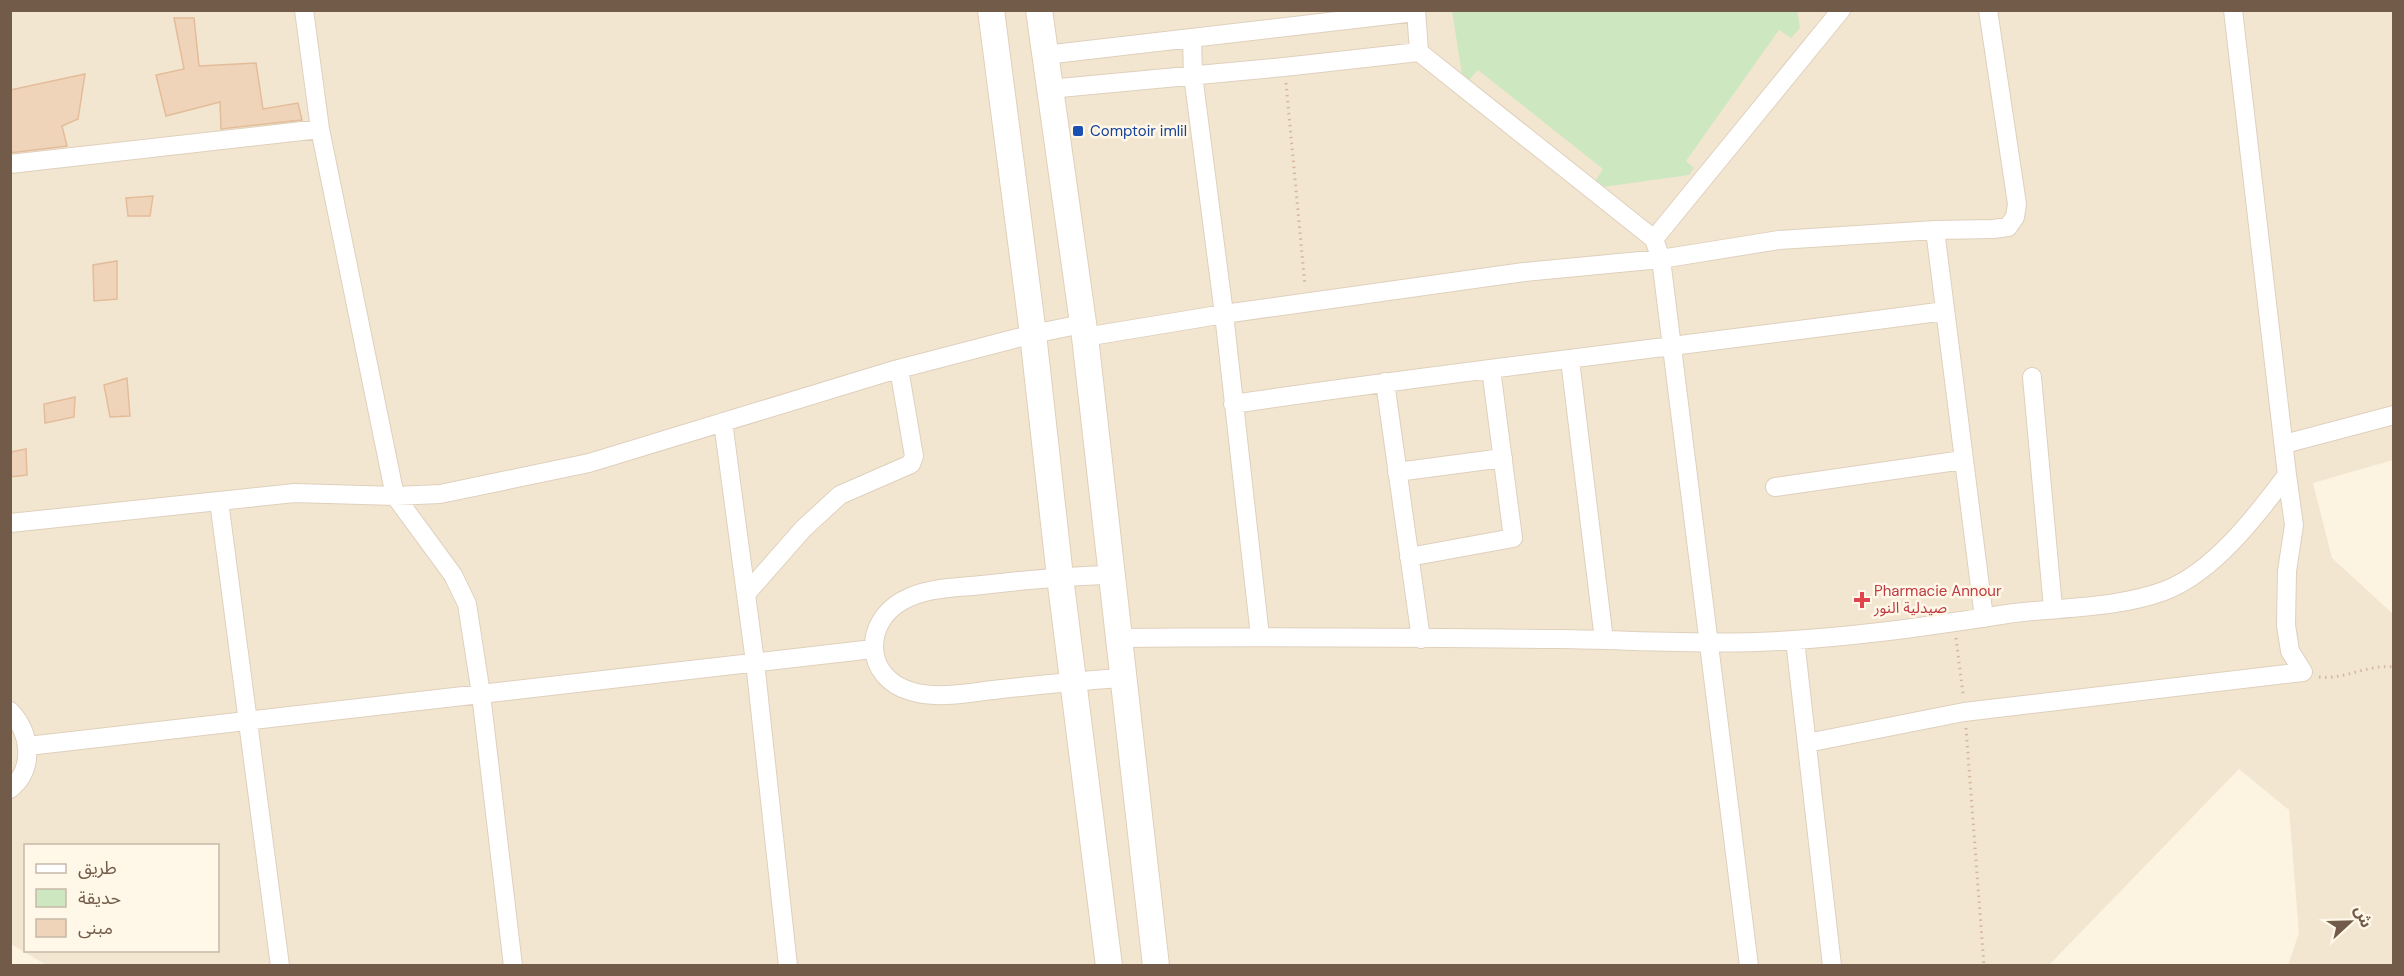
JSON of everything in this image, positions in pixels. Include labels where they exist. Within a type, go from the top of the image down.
[{"type":"main road","points":[[991,10],[1033,334],[1060,577],[1109,966]]},
{"type":"main road","points":[[1039,10],[1083,331],[1156,966]]},
{"type":"street","points":[[304,10],[320,129],[395,496],[453,575],[467,604],[481,694],[513,966]]},
{"type":"street","points":[[1654,239],[1841,10]]},
{"type":"street","points":[[10,523],[295,494],[395,496],[440,494],[589,463],[899,369],[1033,334],[1083,331],[1524,273],[1661,259],[1779,240],[2008,227],[2015,217],[2017,204],[1988,10]]},
{"type":"street","points":[[1807,743],[1964,712],[2303,672],[2290,651],[2286,626],[2287,571],[2294,525],[2233,10]]},
{"type":"street","points":[[1045,55],[1416,11],[1419,52]]},
{"type":"street","points":[[1192,39],[1193,75],[1224,314],[1260,636]]},
{"type":"street","points":[[1049,89],[1419,52],[1654,239],[1661,259],[1749,966]]},
{"type":"street","points":[[10,164],[320,129]]},
{"type":"street","points":[[1935,230],[1984,618]]},
{"type":"street","points":[[1233,405],[1384,382],[1570,360],[1945,310]]},
{"type":"street","points":[[1570,360],[1604,640]]},
{"type":"street","points":[[746,594],[803,529],[840,495],[911,464],[914,456],[899,369]]},
{"type":"street","points":[[1410,558],[1513,538],[1491,369]]},
{"type":"street","points":[[2032,377],[2053,608]]},
{"type":"street","points":[[1384,382],[1421,639]]},
{"type":"street","points":[[2284,444],[2394,415]]},
{"type":"street","points":[[723,422],[755,662],[788,966]]},
{"type":"street","points":[[1397,472],[1503,458]]},
{"type":"street","points":[[1775,487],[1964,460]]},
{"type":"street","points":[[1119,638],[1260,636],[1709,642],[1795,640],[2053,608],[2113,603],[2166,591],[2185,580],[2223,550],[2248,524],[2288,475]]},
{"type":"street","points":[[219,501],[280,966]]},
{"type":"street","points":[[1110,575],[1060,577],[926,591],[888,610],[879,622],[873,649],[880,669],[891,681],[908,691],[927,695],[1074,680],[1124,678]]},
{"type":"street","points":[[1795,640],[1832,966]]},
{"type":"street","points":[[28,746],[873,649]]},
{"type":"street","points":[[10,711],[18,719],[25,732],[28,746],[26,766],[16,784],[10,789]]},
{"type":"path","points":[[1284,67],[1307,303]]},
{"type":"path","points":[[1954,622],[1964,712],[1984,966]]},
{"type":"path","points":[[2303,672],[2321,677],[2344,676],[2364,668],[2394,667]]},
{"type":"shaded area","points":[[11,11],[2393,11],[2393,460],[2313,483],[2332,558],[2393,614],[2393,965],[2288,965],[2299,933],[2289,810],[2239,769],[2049,965],[48,966],[24,952],[219,952],[219,844],[24,844],[24,952],[11,944]]},
{"type":"green space","points":[[1797,10],[1800,28],[1791,38],[1779,30],[1686,161],[1694,168],[1689,175],[1603,187],[1595,181],[1603,169],[1478,70],[1468,81],[1462,75],[1452,11]]},
{"type":"building","points":[[174,18],[194,18],[199,66],[256,63],[263,109],[298,103],[302,120],[221,129],[220,102],[166,116],[156,75],[184,69]]},
{"type":"building","points":[[85,74],[78,119],[62,126],[67,146],[10,153],[10,90]]},
{"type":"building","points":[[153,196],[150,216],[128,216],[126,198]]},
{"type":"building","points":[[117,261],[117,299],[94,301],[93,265]]},
{"type":"building","points":[[127,378],[130,416],[110,417],[104,385]]},
{"type":"building","points":[[75,397],[74,417],[45,423],[44,404]]},
{"type":"building","points":[[26,449],[27,475],[10,477],[10,452]]},
{"type":"place","name":"Comptoir imlil","points":[[1078,131]]},
{"type":"place","name":"Pharmacie Annour صيدلية النور","points":[[1862,600]]}]
